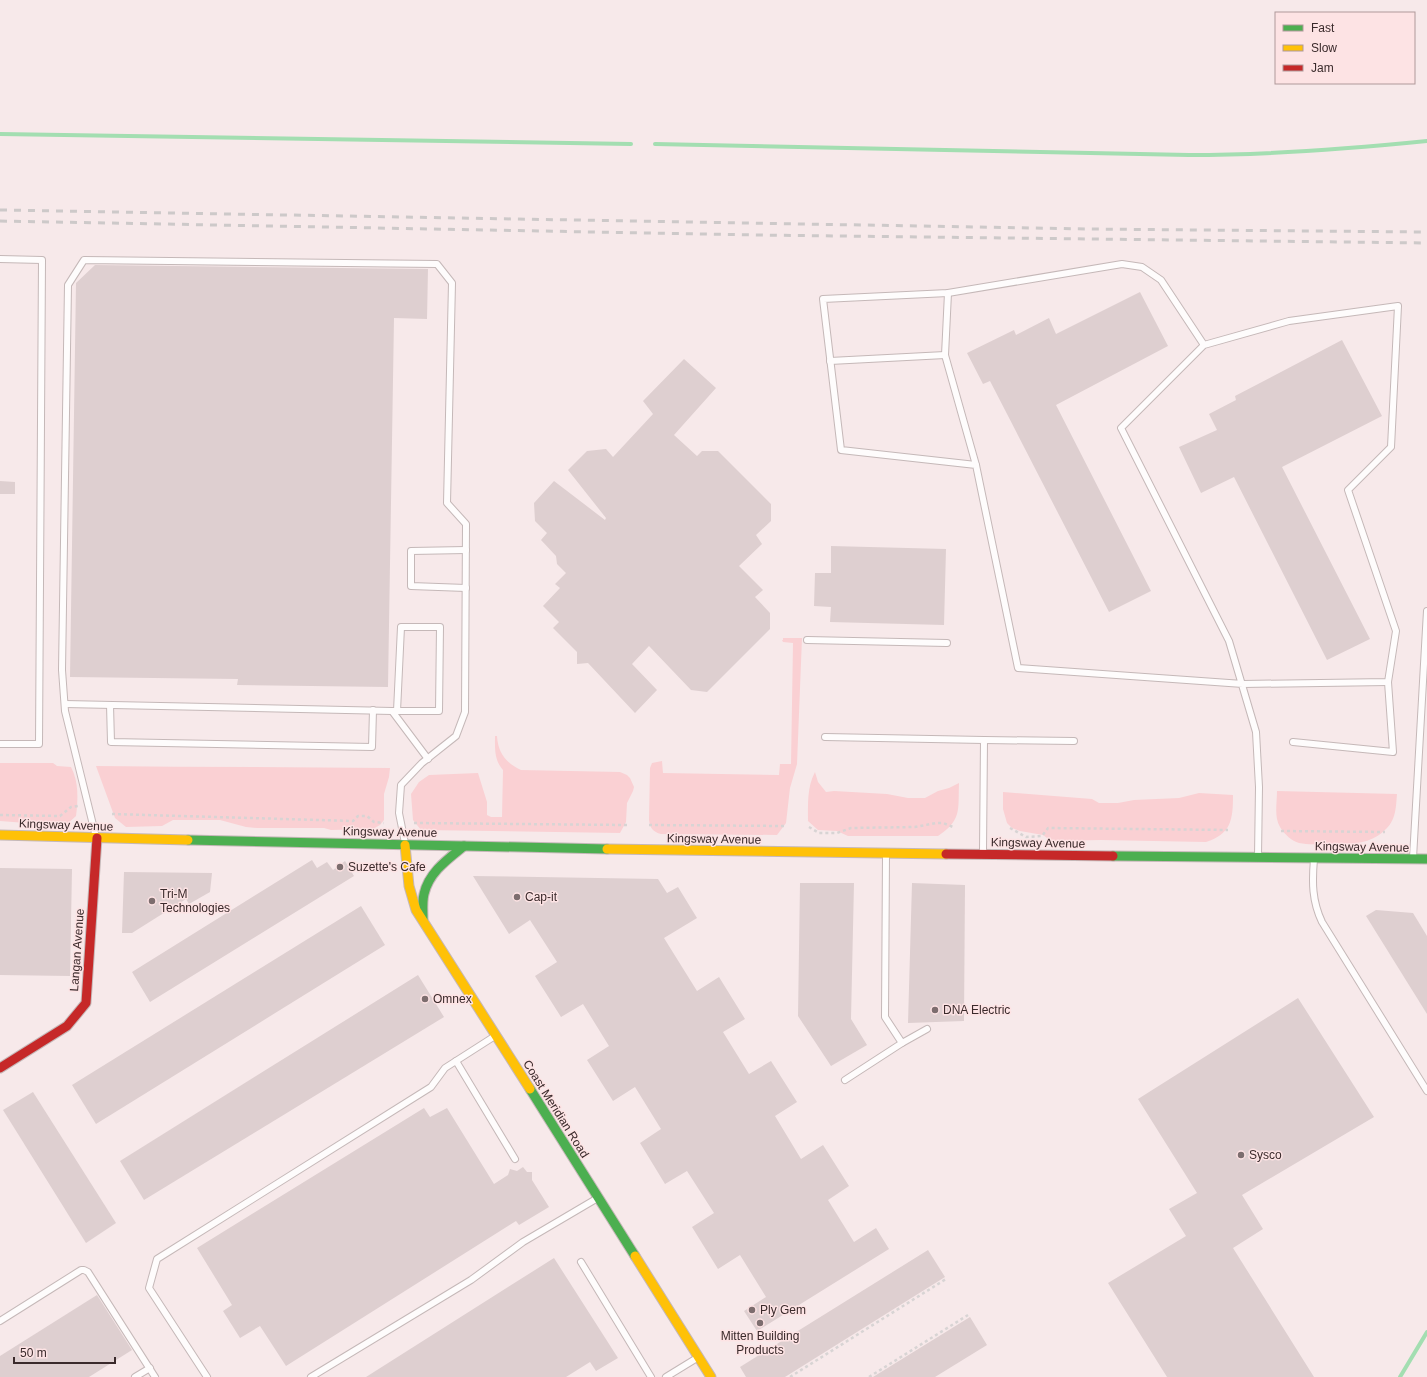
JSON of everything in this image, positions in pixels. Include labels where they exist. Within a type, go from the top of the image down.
[{"type":"main road","name":"Kingsway Avenue","points":[[0,835],[464,846],[886,853],[1427,859]]},
{"type":"main road","name":"Langan Avenue","points":[[0,1068],[67,1026],[86,1003],[97,838]]},
{"type":"main road","name":"Coast Meridian Road","points":[[405,845],[411,895],[416,910],[423,923],[711,1377]]},
{"type":"main road","points":[[423,923],[423,895],[431,877],[446,860],[464,846]]},
{"type":"lane","points":[[0,259],[42,260],[40,744],[0,744]]},
{"type":"lane","points":[[97,838],[66,711],[62,670],[68,285],[84,260],[437,264],[452,283],[447,503],[466,524],[465,712],[456,736],[428,759],[401,785],[399,813],[405,845]]},
{"type":"lane","points":[[976,465],[841,450],[823,299],[948,293],[1122,264],[1142,267],[1161,280],[1204,345]]},
{"type":"lane","points":[[948,293],[946,355],[976,465],[1018,668],[1243,684],[1388,682]]},
{"type":"lane","points":[[1258,857],[1259,787],[1256,732],[1243,684],[1229,641],[1121,428],[1204,345],[1289,321],[1398,306],[1391,447],[1348,490],[1396,631],[1388,682],[1393,752],[1293,742]]},
{"type":"lane","points":[[830,361],[946,355]]},
{"type":"lane","points":[[466,550],[411,551],[411,586],[466,588]]},
{"type":"lane","points":[[1413,860],[1424,721],[1427,611]]},
{"type":"lane","points":[[65,704],[395,711],[439,710],[440,627],[401,627],[395,711],[428,759]]},
{"type":"lane","points":[[807,640],[947,643]]},
{"type":"lane","points":[[110,704],[111,742],[372,747],[373,710]]},
{"type":"lane","points":[[825,737],[1074,742]]},
{"type":"lane","points":[[982,854],[984,740]]},
{"type":"lane","points":[[886,853],[885,1017],[902,1043]]},
{"type":"lane","points":[[1314,858],[1312,879],[1313,897],[1319,917],[1427,1091]]},
{"type":"lane","points":[[845,1080],[902,1043],[927,1029]]},
{"type":"lane","points":[[207,1377],[149,1288],[157,1259],[431,1087],[445,1068],[496,1036]]},
{"type":"lane","points":[[456,1061],[516,1159]]},
{"type":"lane","points":[[311,1377],[471,1280],[523,1242],[598,1198]]},
{"type":"lane","points":[[580,1262],[651,1377]]},
{"type":"lane","points":[[0,1321],[80,1270],[84,1270],[88,1272],[155,1377]]},
{"type":"lane","points":[[666,1377],[699,1357]]},
{"type":"lane","points":[[135,1377],[150,1368]]},
{"type":"path","points":[[0,815],[60,816],[71,807],[78,806]]},
{"type":"path","points":[[112,814],[353,821],[358,816],[367,816],[374,822],[384,823]]},
{"type":"path","points":[[414,823],[627,825]]},
{"type":"path","points":[[809,827],[819,833],[837,834],[851,828],[915,827],[936,823],[943,823],[953,827]]},
{"type":"path","points":[[649,825],[786,826]]},
{"type":"path","points":[[1010,828],[1026,837],[1042,836],[1048,828],[1228,830]]},
{"type":"path","points":[[1281,831],[1385,832]]},
{"type":"path","points":[[790,1377],[946,1279]]},
{"type":"path","points":[[869,1377],[968,1315]]},
{"type":"shaded area","points":[[783,638],[802,638],[797,764],[790,788],[786,823],[777,835],[661,834],[654,831],[649,820],[650,768],[652,763],[662,761],[663,773],[779,775],[780,764],[791,764],[793,643],[783,642]]},
{"type":"shaded area","points":[[495,736],[497,736],[499,748],[507,761],[521,770],[620,772],[627,775],[634,787],[627,803],[626,822],[620,833],[421,830],[413,820],[411,794],[419,782],[429,775],[478,773],[487,802],[487,815],[491,817],[502,817],[503,770],[497,758]]},
{"type":"shaded area","points":[[0,763],[53,763],[57,766],[71,767],[77,785],[76,816],[65,826],[0,821]]},
{"type":"shaded area","points":[[96,766],[390,768],[384,794],[384,820],[380,825],[373,829],[331,830],[324,828],[257,828],[246,827],[220,820],[173,820],[162,826],[126,827],[115,818]]},
{"type":"shaded area","points":[[815,772],[818,782],[826,792],[834,791],[887,794],[908,798],[925,798],[959,783],[957,814],[951,825],[938,836],[848,836],[837,831],[818,830],[808,821],[809,790]]},
{"type":"shaded area","points":[[1277,791],[1397,794],[1395,812],[1392,821],[1387,828],[1374,838],[1351,844],[1309,844],[1294,841],[1286,835],[1280,827],[1276,814]]},
{"type":"shaded area","points":[[1003,792],[1092,799],[1099,803],[1179,798],[1199,793],[1233,795],[1233,804],[1231,819],[1226,830],[1221,835],[1206,842],[1101,840],[1051,841],[1043,835],[1012,828],[1007,823],[1003,809]]},
{"type":"building","points":[[95,265],[428,269],[427,319],[394,318],[388,687],[237,685],[238,679],[70,677],[76,283]]},
{"type":"building","points":[[1140,292],[1168,346],[1056,405],[1151,591],[1109,612],[990,381],[983,384],[967,353],[1014,330],[1016,335],[1049,318],[1056,334]]},
{"type":"building","points":[[1342,340],[1382,416],[1282,467],[1370,639],[1327,660],[1234,477],[1201,493],[1179,447],[1217,430],[1209,414],[1236,400],[1235,396]]},
{"type":"building","points":[[684,359],[716,388],[674,435],[697,456],[702,451],[718,451],[771,504],[771,521],[756,535],[762,544],[739,566],[763,590],[755,597],[770,613],[770,629],[707,692],[691,690],[649,646],[632,664],[657,690],[635,713],[588,663],[577,664],[577,652],[553,628],[559,622],[543,606],[560,588],[555,584],[566,573],[557,564],[556,556],[541,540],[547,533],[535,521],[534,503],[554,481],[605,520],[606,518],[568,470],[587,451],[606,449],[613,457],[653,414],[643,401]]},
{"type":"building","points":[[0,481],[15,482],[15,494],[0,494]]},
{"type":"building","points":[[831,546],[946,549],[944,625],[830,622],[831,607],[814,606],[815,573],[831,573]]},
{"type":"building","points":[[312,860],[317,868],[327,862],[333,870],[345,861],[354,876],[150,1002],[132,972]]},
{"type":"building","points":[[0,868],[72,869],[70,976],[0,975]]},
{"type":"building","name":"Tri-M Technologies","points":[[124,872],[212,873],[210,892],[189,904],[186,899],[132,933],[122,933]]},
{"type":"building","points":[[473,876],[658,879],[667,893],[678,887],[697,918],[664,938],[697,991],[719,977],[745,1019],[723,1032],[749,1074],[771,1061],[797,1102],[775,1116],[801,1159],[823,1145],[849,1186],[828,1200],[854,1242],[876,1228],[889,1249],[757,1331],[744,1311],[766,1297],[740,1255],[718,1269],[692,1227],[714,1213],[687,1171],[665,1184],[640,1143],[661,1129],[635,1087],[613,1101],[587,1060],[609,1046],[583,1004],[561,1017],[535,976],[557,962],[530,920],[509,934]]},
{"type":"building","points":[[800,883],[854,883],[851,1019],[867,1045],[831,1066],[798,1016]]},
{"type":"building","points":[[912,883],[965,885],[964,1021],[908,1023]]},
{"type":"building","points":[[361,906],[385,945],[96,1124],[72,1085]]},
{"type":"building","points":[[1376,910],[1413,913],[1427,936],[1427,1014],[1366,916]]},
{"type":"building","points":[[418,975],[444,1017],[144,1200],[120,1161]]},
{"type":"building","name":"Sysco","points":[[1298,998],[1374,1117],[1242,1195],[1263,1229],[1233,1248],[1314,1377],[1167,1377],[1108,1283],[1186,1236],[1169,1209],[1197,1193],[1138,1099]]},
{"type":"building","points":[[33,1092],[116,1223],[86,1243],[3,1110]]},
{"type":"building","points":[[424,1108],[430,1117],[447,1108],[494,1184],[508,1175],[510,1169],[517,1171],[523,1167],[527,1172],[532,1172],[532,1180],[549,1207],[519,1225],[516,1221],[286,1366],[260,1326],[240,1338],[223,1311],[232,1305],[197,1248]]},
{"type":"building","points":[[928,1250],[945,1277],[785,1377],[746,1377],[740,1367]]},
{"type":"building","points":[[554,1258],[618,1358],[596,1371],[590,1362],[566,1377],[366,1377]]},
{"type":"building","points":[[97,1295],[132,1350],[89,1377],[0,1377],[0,1356]]},
{"type":"building","points":[[970,1317],[987,1345],[935,1377],[873,1377]]},
{"type":"waterway","points":[[0,134],[631,144]]},
{"type":"waterway","points":[[655,144],[1189,155],[1308,151],[1427,141]]},
{"type":"waterway","points":[[1400,1377],[1427,1332]]},
{"type":"railway","points":[[0,210],[1091,229],[1427,232]]},
{"type":"railway","points":[[0,221],[756,235],[1427,243]]},
{"type":"traffic: fast","points":[[188,840],[607,849]]},
{"type":"traffic: fast","points":[[423,919],[423,897],[426,886],[440,867],[464,846]]},
{"type":"traffic: fast","points":[[1113,856],[1427,859]]},
{"type":"traffic: fast","points":[[530,1089],[635,1256]]},
{"type":"traffic: slow","points":[[0,835],[188,840]]},
{"type":"traffic: slow","points":[[405,845],[409,886],[416,910],[530,1089]]},
{"type":"traffic: slow","points":[[607,849],[946,854]]},
{"type":"traffic: slow","points":[[635,1256],[711,1377]]},
{"type":"traffic: jam","points":[[0,1068],[67,1026],[86,1003],[97,838]]},
{"type":"traffic: jam","points":[[946,854],[1113,856]]},
{"type":"place","name":"Suzette's Cafe","points":[[340,867]]},
{"type":"place","name":"Cap-it","points":[[517,897]]},
{"type":"place","name":"Tri-M Technologies","points":[[152,901]]},
{"type":"place","name":"Omnex","points":[[425,999]]},
{"type":"place","name":"DNA Electric","points":[[935,1010]]},
{"type":"place","name":"Sysco","points":[[1241,1155]]},
{"type":"place","name":"Ply Gem","points":[[752,1310]]},
{"type":"place","name":"Mitten Building Products","points":[[760,1323]]}]
